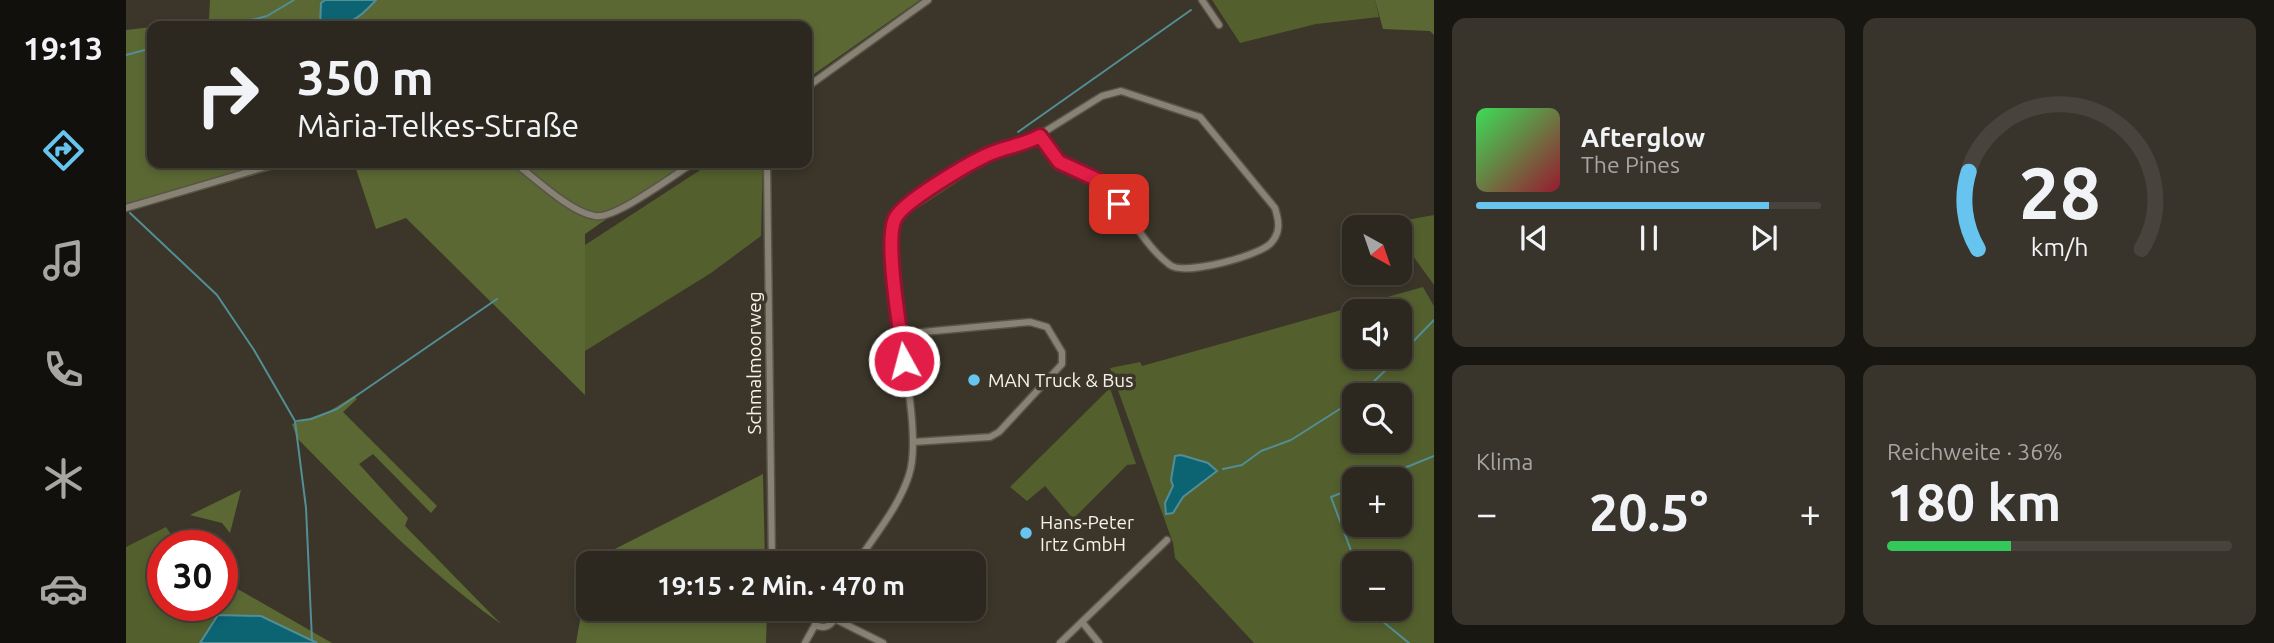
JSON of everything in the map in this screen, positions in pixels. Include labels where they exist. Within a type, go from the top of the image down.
[{"type":"street","points":[[812,83],[928,0]]},
{"type":"street","points":[[1202,0],[1219,25]]},
{"type":"street","points":[[864,551],[910,474],[913,442],[905,334],[891,239],[895,217],[906,206],[983,157],[1019,146],[1040,136],[1112,92],[1129,93],[1192,112],[1206,124],[1275,208],[1279,227],[1276,235],[1257,251],[1194,269],[1178,269],[1164,259],[1098,180],[1059,162],[1040,136]]},
{"type":"street","points":[[126,208],[261,168]]},
{"type":"street","points":[[521,168],[583,213],[598,218],[617,210],[685,168]]},
{"type":"street","name":"Schmalmoorweg","points":[[767,168],[772,551]]},
{"type":"street","points":[[905,334],[1030,322],[1047,327],[1062,352],[1062,364],[1054,375],[999,432],[990,437],[913,442]]},
{"type":"street","points":[[1060,643],[1167,540]]},
{"type":"street","points":[[805,643],[815,625],[814,621]]},
{"type":"street","points":[[815,625],[822,628],[834,621]]},
{"type":"street","points":[[839,621],[883,643]]},
{"type":"street","points":[[1082,622],[1100,643]]},
{"type":"green space","points":[[210,0],[325,0],[321,3],[320,21],[194,21],[209,19]]},
{"type":"green space","points":[[376,0],[920,0],[812,76],[812,21],[352,21]]},
{"type":"green space","points":[[1212,0],[1375,0],[1379,17],[1316,24],[1240,43]]},
{"type":"green space","points":[[1375,0],[1434,0],[1434,35],[1430,31],[1383,29]]},
{"type":"green space","points":[[147,28],[147,168],[279,168],[126,212],[126,30]]},
{"type":"green space","points":[[1029,146],[1036,147],[988,162],[904,217],[899,231],[900,260],[897,274],[895,230],[910,206],[915,207],[989,157]]},
{"type":"green space","points":[[356,168],[680,168],[585,234],[585,395],[406,218],[376,229]]},
{"type":"green space","points":[[703,168],[763,168],[761,236],[711,273],[585,351],[585,245]]},
{"type":"green space","points":[[1434,215],[1434,285],[1412,255],[1412,219]]},
{"type":"green space","points":[[1423,287],[1434,306],[1434,643],[1254,643],[1175,558],[1173,543],[1110,368],[1140,362],[1142,366],[1342,310],[1342,369],[1412,369],[1412,299],[1380,299]]},
{"type":"green space","points":[[1110,388],[1136,464],[1127,465],[1073,519],[1045,486],[1027,501],[1010,487]]},
{"type":"green space","points":[[354,396],[357,399],[343,412],[437,506],[431,513],[373,454],[359,464],[408,518],[405,526],[501,624],[420,559],[297,438],[292,424],[328,412]]},
{"type":"green space","points":[[763,474],[765,551],[611,551]]},
{"type":"green space","points":[[241,490],[231,530],[222,523],[190,515]]},
{"type":"green space","points":[[147,536],[147,621],[214,621],[200,643],[126,643],[126,547]]},
{"type":"green space","points":[[238,589],[332,643],[317,643],[261,616],[238,615]]},
{"type":"green space","points":[[580,621],[767,621],[766,643],[576,643]]},
{"type":"water","points":[[325,0],[376,0],[351,21],[320,21],[321,3]]},
{"type":"water","points":[[1181,455],[1208,463],[1217,471],[1183,497],[1173,513],[1166,514],[1165,503],[1173,486],[1171,480],[1175,456]]},
{"type":"water","points":[[238,615],[261,616],[317,643],[200,643],[214,621],[238,621]]},
{"type":"waterway","points":[[248,21],[267,16],[294,0]]},
{"type":"waterway","points":[[1018,132],[1191,10]]},
{"type":"waterway","points":[[126,55],[147,49]]},
{"type":"waterway","points":[[130,213],[217,295],[254,350],[295,421],[306,508],[312,640]]},
{"type":"waterway","points":[[297,421],[311,419],[337,409],[497,299]]},
{"type":"waterway","points":[[1412,343],[1434,320]]},
{"type":"waterway","points":[[1372,383],[1387,369]]},
{"type":"waterway","points":[[1223,469],[1242,465],[1261,451],[1291,440],[1342,408]]},
{"type":"waterway","points":[[1407,467],[1434,456]]},
{"type":"waterway","points":[[1342,493],[1331,497],[1342,526]]},
{"type":"waterway","points":[[1346,537],[1351,551]]},
{"type":"waterway","points":[[1382,621],[1409,643]]},
{"type":"place","name":"MAN Truck & Bus","points":[[974,380]]},
{"type":"place","name":"Hans-Peter Irtz GmbH","points":[[1026,533]]},
{"type":"route","points":[[904,361],[891,230],[895,217],[906,206],[992,152],[1019,146],[1040,136],[1059,162],[1091,175],[1119,204]]}]
